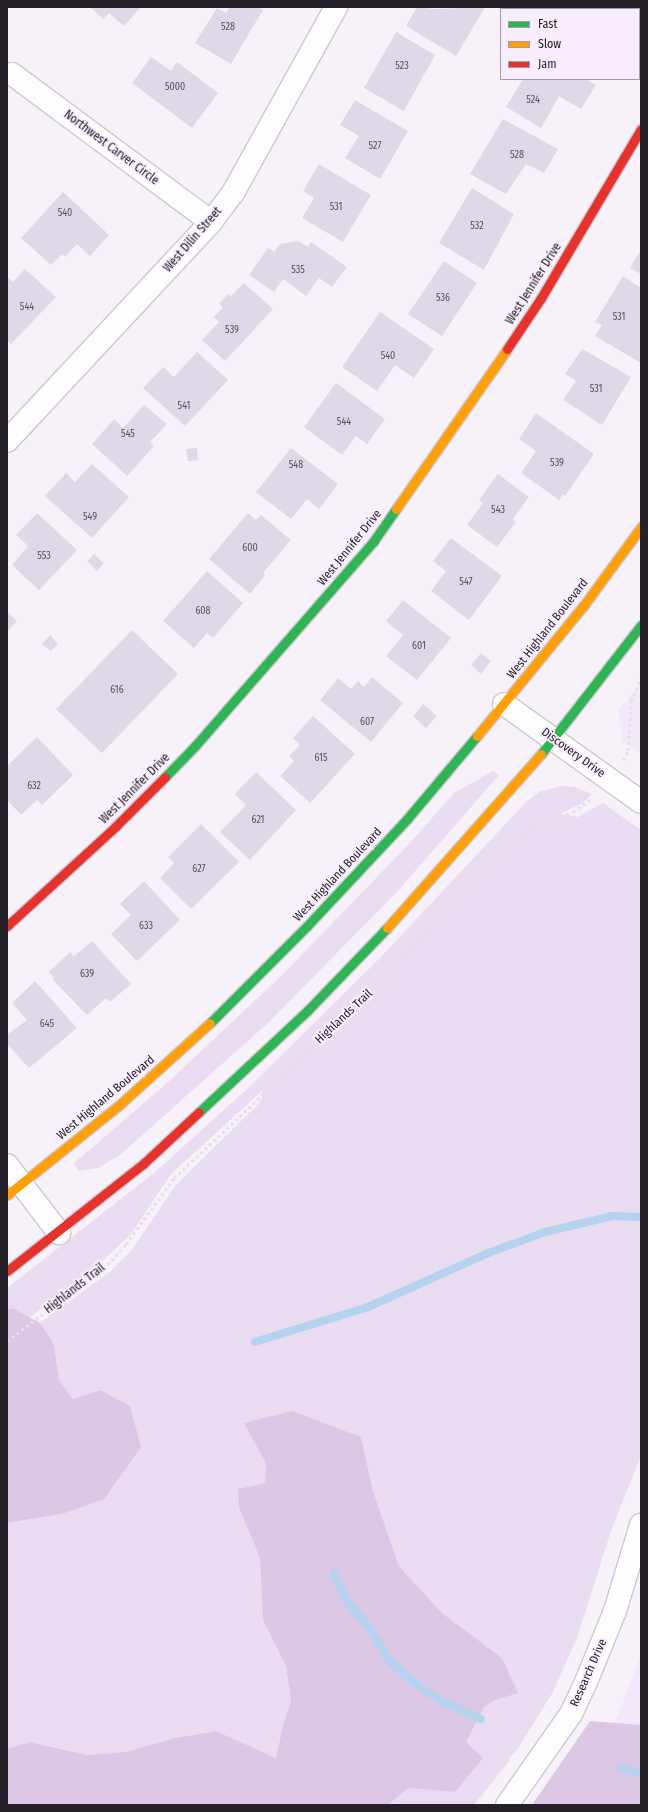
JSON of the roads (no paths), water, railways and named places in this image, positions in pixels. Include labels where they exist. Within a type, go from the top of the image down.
[{"type":"main road","name":"West Jennifer Drive","points":[[7,926],[116,826],[195,746],[373,542],[462,416],[541,298],[641,129]]},
{"type":"main road","name":"West Highland Boulevard","points":[[14,1190],[117,1106],[220,1014],[307,926],[407,818],[504,704],[584,605],[641,527]]},
{"type":"main road","points":[[7,1271],[59,1233],[143,1164],[308,1010],[393,922],[554,740],[641,625]]},
{"type":"street","name":"West Dilin Street","points":[[7,441],[211,222],[233,193],[336,7]]},
{"type":"street","name":"Northwest Carver Circle","points":[[12,74],[211,222]]},
{"type":"street","name":"Discovery Drive","points":[[504,704],[641,802]]},
{"type":"street","points":[[7,1165],[14,1190],[59,1233]]},
{"type":"street","name":"Research Drive","points":[[507,1805],[563,1726],[586,1682],[615,1611],[641,1525]]},
{"type":"waterway","points":[[255,1342],[368,1307],[488,1253],[545,1232],[612,1216],[641,1217]]},
{"type":"waterway","points":[[334,1573],[345,1598],[369,1628],[391,1662],[413,1682],[441,1701],[481,1719]]},
{"type":"waterway","points":[[621,1767],[641,1774]]}]
